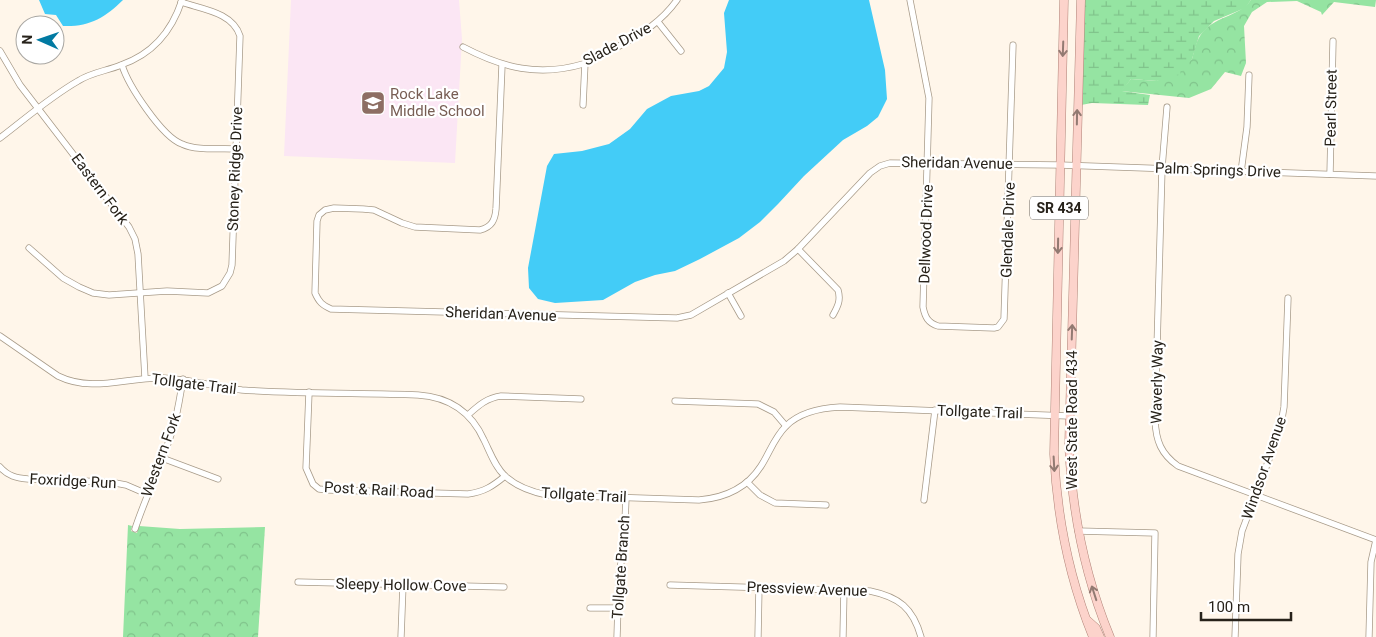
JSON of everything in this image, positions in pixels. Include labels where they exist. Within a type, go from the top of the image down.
[{"type":"main road","name":"SR 434","points":[[1064,0],[1054,415],[1055,475],[1061,524],[1070,572],[1092,637]]},
{"type":"main road","name":"SR 434","points":[[1076,165],[1081,0]]},
{"type":"main road","name":"West State Road 434","points":[[1076,165],[1069,416],[1070,477],[1078,531],[1091,584],[1110,637]]},
{"type":"main road","points":[[1085,619],[1096,628],[1100,637]]},
{"type":"street","name":"Slade Drive","points":[[463,48],[502,65],[525,70],[562,69],[585,63],[626,42],[658,22],[676,0]]},
{"type":"street","name":"Dellwood Drive","points":[[910,0],[929,98],[924,307],[927,320],[938,326],[994,328],[1002,324]]},
{"type":"street","points":[[0,138],[78,81],[92,73],[122,65],[146,53],[158,43],[175,19],[182,1]]},
{"type":"street","name":"Stoney Ridge Drive","points":[[29,248],[63,278],[79,288],[93,293],[179,291],[208,293],[222,286],[227,280],[232,265],[240,43],[238,30],[230,20],[182,1]]},
{"type":"street","points":[[658,22],[682,51]]},
{"type":"street","name":"Pearl Street","points":[[1330,174],[1333,41]]},
{"type":"street","name":"Glendale Drive","points":[[1002,324],[1006,311],[1013,45]]},
{"type":"street","name":"Eastern Fork","points":[[0,51],[20,85],[130,227],[138,254],[145,378]]},
{"type":"street","points":[[584,105],[585,63]]},
{"type":"street","points":[[122,65],[130,85],[168,135],[176,142],[194,147],[236,149]]},
{"type":"street","name":"Sheridan Avenue","points":[[502,65],[496,209],[495,218],[491,224],[480,230],[426,229],[402,223],[374,210],[334,208],[325,210],[319,215],[317,221],[315,292],[319,302],[331,309],[677,318],[691,314],[784,261],[798,249],[870,173],[880,166],[890,163],[928,162],[1060,165]]},
{"type":"street","points":[[1241,172],[1247,127],[1249,75]]},
{"type":"street","name":"Waverly Way","points":[[1167,107],[1162,168],[1155,420],[1157,438],[1161,450],[1167,458],[1178,466],[1376,540]]},
{"type":"street","name":"Palm Springs Drive","points":[[1060,165],[1376,176]]},
{"type":"street","points":[[798,249],[838,290],[840,297],[833,315]]},
{"type":"street","points":[[728,294],[741,316]]},
{"type":"street","name":"Windsor Avenue","points":[[1234,637],[1238,554],[1242,531],[1280,430],[1284,407],[1288,298]]},
{"type":"street","name":"Tollgate Trail","points":[[0,336],[51,372],[67,380],[90,385],[145,378],[183,379],[241,390],[426,396],[445,401],[468,414],[476,423],[496,465],[505,476],[522,488],[541,494],[709,499],[726,494],[747,482],[762,465],[770,446],[786,426],[795,419],[812,411],[831,408],[1069,416]]},
{"type":"street","name":"Western Fork","points":[[135,529],[146,494],[173,429],[179,407],[183,379]]},
{"type":"street","name":"Post & Rail Road","points":[[309,392],[306,468],[313,484],[319,489],[468,494],[479,493],[488,489],[505,476]]},
{"type":"street","points":[[468,414],[491,397],[581,399]]},
{"type":"street","points":[[675,401],[758,404],[774,412],[786,426]]},
{"type":"street","points":[[924,500],[935,410]]},
{"type":"street","points":[[162,458],[218,479]]},
{"type":"street","name":"Foxridge Run","points":[[0,467],[6,474],[15,478],[110,482],[126,485],[146,494]]},
{"type":"street","points":[[747,482],[760,495],[775,502],[826,505]]},
{"type":"street","name":"Tollgate Branch","points":[[617,637],[619,575],[624,544],[626,498]]},
{"type":"street","points":[[1078,531],[1155,534],[1153,637]]},
{"type":"street","points":[[1369,637],[1371,562],[1376,540]]},
{"type":"street","name":"Sleepy Hollow Cove","points":[[298,582],[504,587]]},
{"type":"street","points":[[401,637],[403,585]]},
{"type":"street","name":"Pressview Avenue","points":[[670,585],[870,590],[896,599],[903,604],[911,613],[921,637]]},
{"type":"street","points":[[758,637],[759,587]]},
{"type":"street","points":[[843,637],[844,589]]},
{"type":"street","points":[[590,608],[618,608]]},
{"type":"shaded area","name":"Rock Lake Middle School","points":[[291,0],[459,0],[462,39],[455,163],[284,156]]},
{"type":"green space","points":[[1084,0],[1251,0],[1245,8],[1214,21],[1199,36],[1192,59],[1180,74],[1157,81],[1131,79],[1122,91],[1150,95],[1148,105],[1092,103],[1081,105]]},
{"type":"green space","points":[[1251,0],[1376,0],[1375,7],[1334,2],[1322,15],[1321,12],[1297,1],[1267,2],[1252,12],[1244,26],[1246,63],[1241,76],[1225,72],[1211,89],[1189,98],[1121,91],[1131,79],[1157,81],[1192,59],[1197,41],[1205,29],[1246,6]]},
{"type":"green space","points":[[128,525],[132,526],[131,531],[137,533],[139,526],[180,529],[265,527],[258,637],[123,637]]},
{"type":"water","points":[[39,0],[123,0],[110,12],[96,20],[81,25],[65,26],[65,15],[45,14]]},
{"type":"water","points":[[729,0],[869,0],[885,70],[887,99],[878,117],[843,140],[804,176],[760,222],[739,238],[700,259],[675,271],[635,282],[603,300],[555,303],[538,299],[529,288],[528,268],[547,166],[554,154],[582,151],[609,144],[630,129],[647,109],[671,96],[699,91],[709,86],[724,68],[727,52],[724,13]]},
{"type":"place","name":"Rock Lake Middle School","points":[[373,103]]}]
